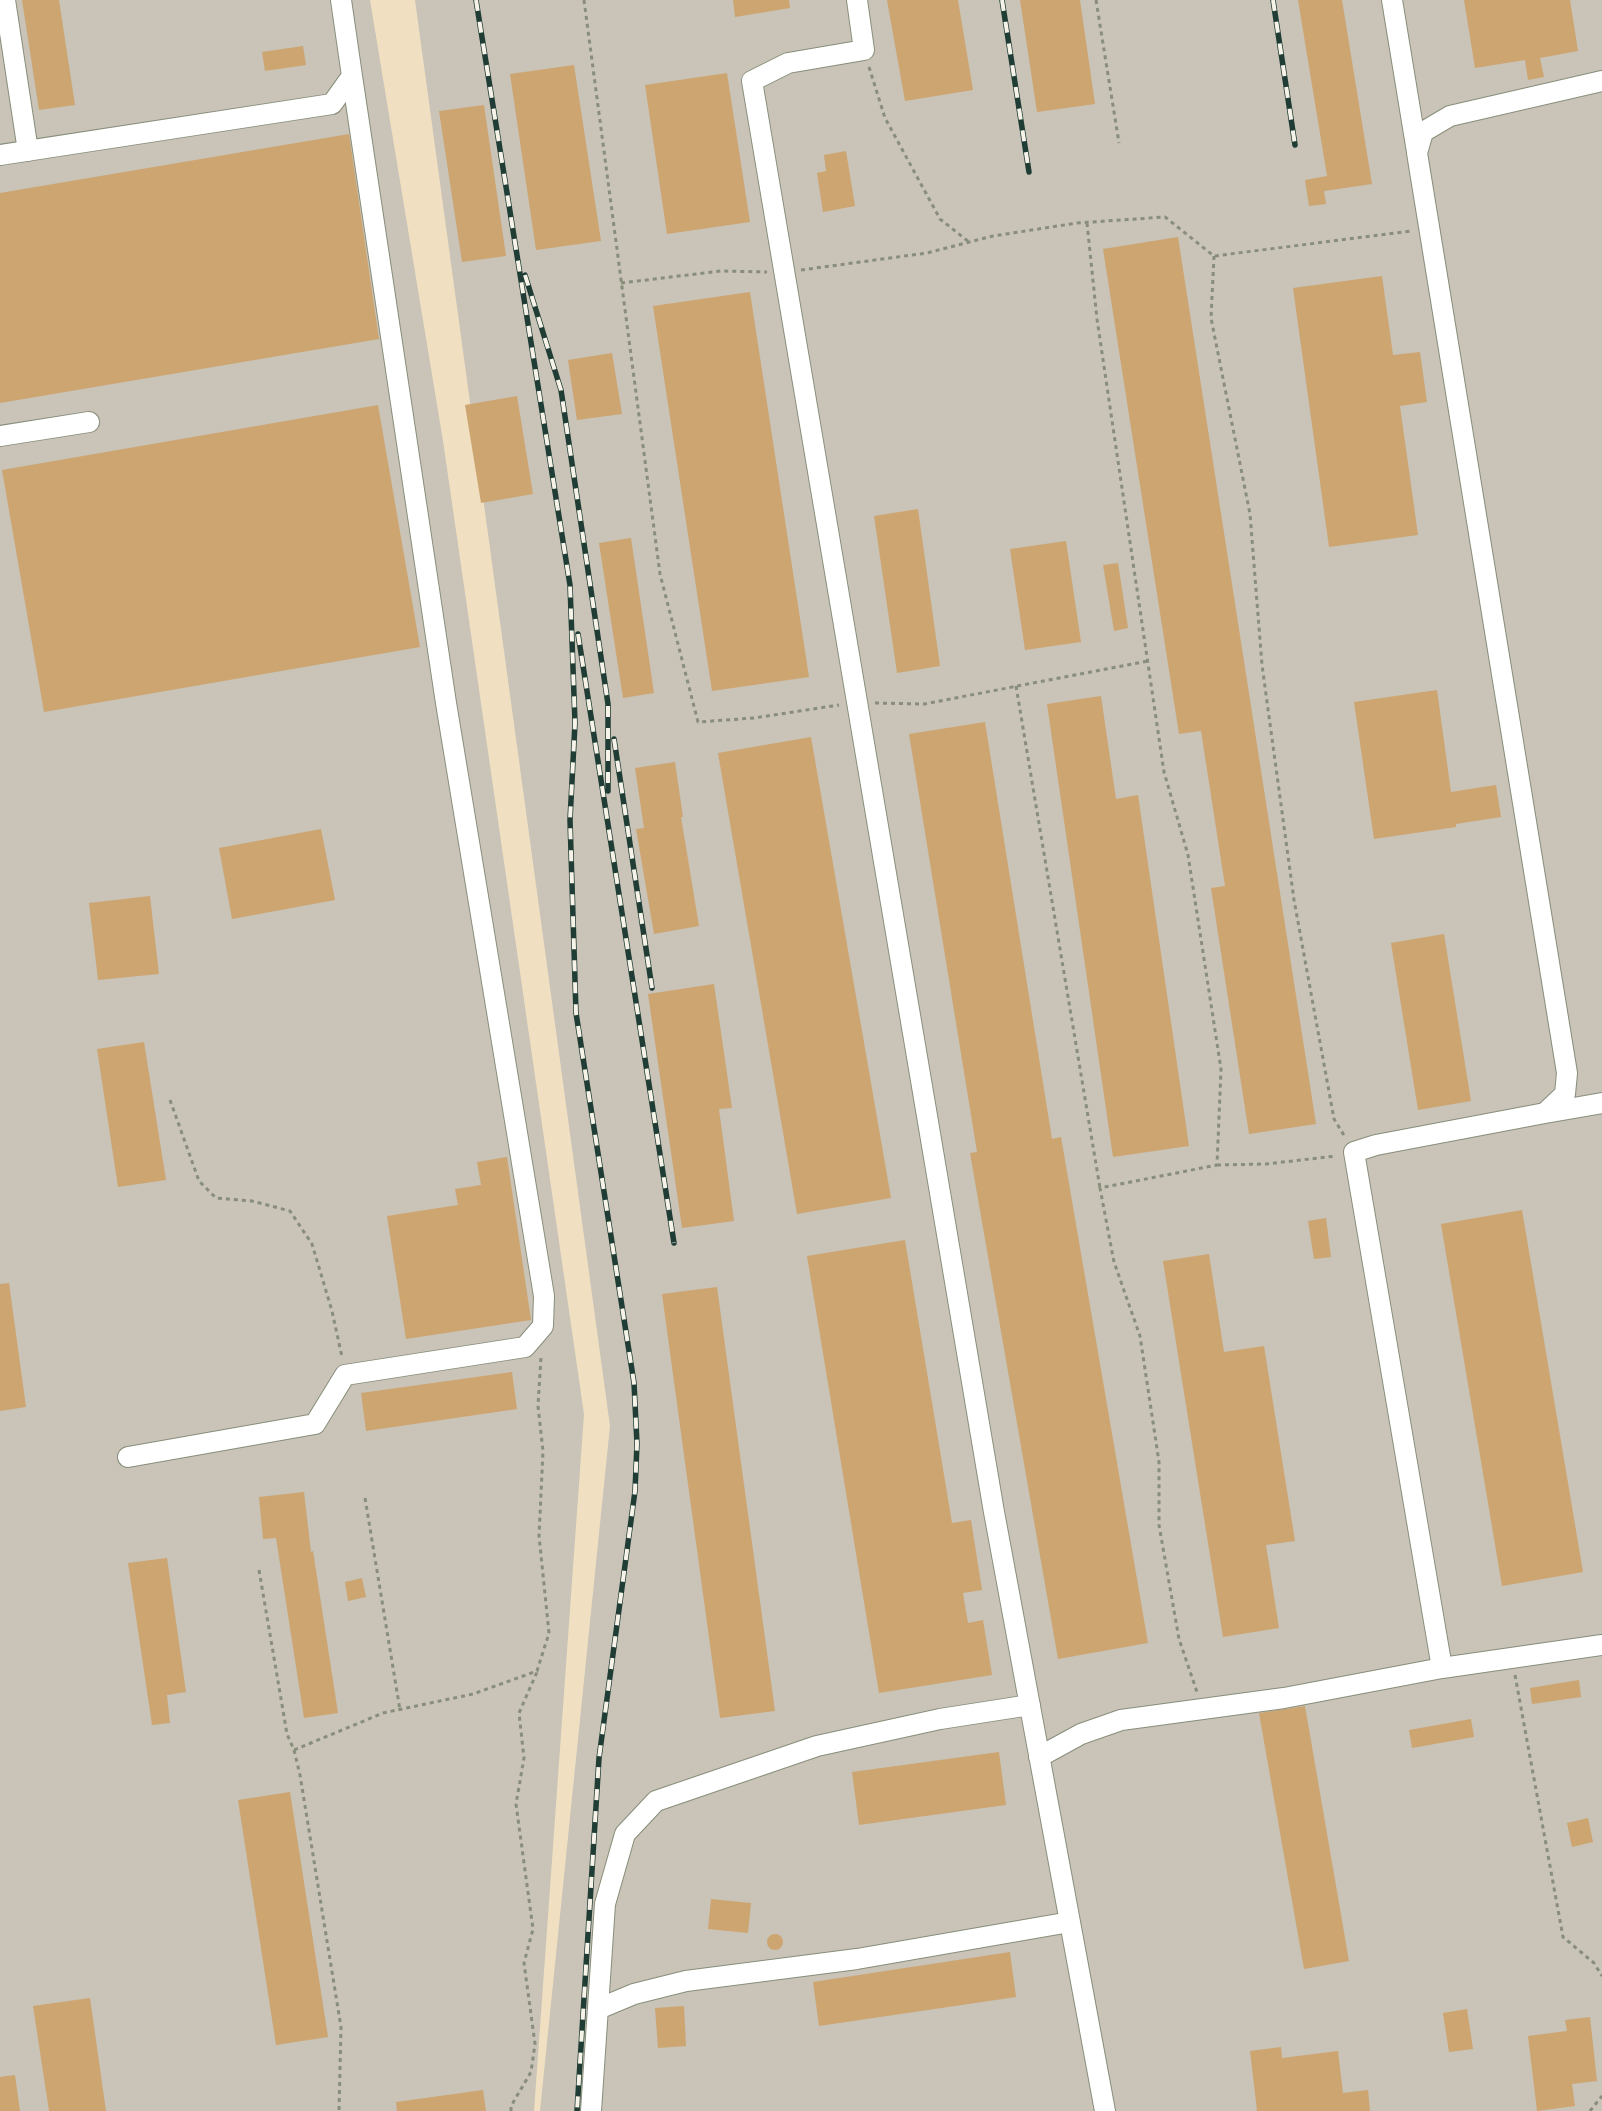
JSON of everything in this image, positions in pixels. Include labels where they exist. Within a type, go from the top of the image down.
[{"type":"lane","points":[[4,0],[28,151]]},
{"type":"lane","points":[[128,1457],[315,1424],[345,1375],[525,1347],[544,1326],[544,1296],[446,703],[342,0]]},
{"type":"lane","points":[[857,0],[864,50],[788,63],[752,81],[990,1492],[1105,2111]]},
{"type":"lane","points":[[1392,0],[1567,1074],[1565,1094],[1545,1113]]},
{"type":"lane","points":[[0,156],[332,104],[352,76]]},
{"type":"lane","points":[[1417,154],[1424,132],[1450,116],[1602,81]]},
{"type":"lane","points":[[0,436],[88,422]]},
{"type":"lane","points":[[1442,1668],[1354,1152],[1376,1145],[1602,1103]]},
{"type":"lane","points":[[1039,1757],[1080,1734],[1121,1720],[1284,1698],[1442,1668],[1602,1645]]},
{"type":"lane","points":[[591,2111],[608,1895],[625,1834],[656,1801],[817,1746],[940,1719],[1030,1705]]},
{"type":"lane","points":[[598,2009],[634,1994],[686,1981],[857,1959],[1070,1922]]},
{"type":"path","points":[[584,0],[660,574],[698,722],[754,718],[857,703],[924,704],[1148,661]]},
{"type":"path","points":[[1096,0],[1119,143]]},
{"type":"path","points":[[864,50],[885,118],[894,135],[940,219],[969,242]]},
{"type":"path","points":[[621,283],[721,271],[784,273],[927,253],[993,236],[1087,222],[1165,216],[1214,256],[1430,230]]},
{"type":"path","points":[[1087,222],[1097,318],[1164,772],[1188,855],[1221,1069],[1217,1165]]},
{"type":"path","points":[[1100,1188],[1217,1165],[1266,1164],[1341,1156],[1354,1152],[1334,1119],[1294,900],[1262,665],[1250,514],[1211,318],[1214,256]]},
{"type":"path","points":[[1016,686],[1114,1262],[1140,1336],[1159,1462],[1159,1525],[1179,1639],[1194,1687],[1207,1708]]},
{"type":"path","points":[[170,1100],[199,1181],[216,1198],[252,1201],[290,1211],[312,1244],[332,1311],[345,1375]]},
{"type":"path","points":[[511,2111],[511,2106],[531,2072],[535,2044],[524,1963],[533,1929],[516,1804],[524,1758],[519,1713],[537,1671],[549,1633],[539,1536],[542,1452],[538,1406],[542,1356]]},
{"type":"path","points":[[365,1498],[400,1710]]},
{"type":"path","points":[[259,1570],[286,1734],[294,1750],[300,1775],[341,2027],[339,2111]]},
{"type":"path","points":[[1513,1658],[1563,1937],[1594,1963],[1602,1976]]},
{"type":"path","points":[[294,1750],[383,1713],[473,1694],[537,1671]]},
{"type":"path","points":[[1590,2111],[1602,2096]]},
{"type":"shaded area","points":[[0,0],[370,0],[443,441],[584,1414],[534,2111],[0,2111]]},
{"type":"shaded area","points":[[415,0],[1602,0],[1602,2111],[540,2111],[610,1426]]},
{"type":"building","points":[[22,0],[59,0],[75,105],[39,110]]},
{"type":"building","points":[[733,0],[789,0],[790,8],[735,17]]},
{"type":"building","points":[[887,0],[958,0],[973,90],[905,101]]},
{"type":"building","points":[[1020,0],[1080,0],[1095,104],[1037,112]]},
{"type":"building","points":[[1298,0],[1342,0],[1372,184],[1324,191],[1326,204],[1309,206],[1305,180],[1327,176]]},
{"type":"building","points":[[1464,0],[1570,0],[1578,51],[1540,58],[1544,77],[1528,80],[1525,60],[1475,68]]},
{"type":"building","points":[[303,46],[306,65],[265,71],[262,52]]},
{"type":"building","points":[[574,65],[601,241],[536,250],[510,74]]},
{"type":"building","points":[[727,73],[750,222],[667,234],[645,85]]},
{"type":"building","points":[[484,105],[506,256],[462,262],[439,111]]},
{"type":"building","points":[[349,134],[379,339],[0,403],[0,193]]},
{"type":"building","points":[[846,151],[855,206],[823,212],[817,173],[826,171],[824,155]]},
{"type":"building","points":[[1178,237],[1316,1124],[1249,1134],[1211,888],[1225,886],[1201,731],[1179,734],[1103,249]]},
{"type":"building","points":[[1382,276],[1393,355],[1420,352],[1427,402],[1400,406],[1418,535],[1329,547],[1293,288]]},
{"type":"building","points":[[750,292],[809,677],[712,691],[653,306]]},
{"type":"building","points":[[612,353],[622,414],[577,420],[568,360]]},
{"type":"building","points":[[517,396],[533,494],[481,503],[465,405]]},
{"type":"building","points":[[378,405],[420,647],[44,712],[2,470]]},
{"type":"building","points":[[918,509],[940,666],[897,673],[874,516]]},
{"type":"building","points":[[631,538],[654,693],[623,698],[599,543]]},
{"type":"building","points":[[1066,541],[1081,642],[1025,650],[1010,549]]},
{"type":"building","points":[[1118,563],[1128,628],[1114,631],[1103,565]]},
{"type":"building","points":[[1437,690],[1451,792],[1496,785],[1501,817],[1456,824],[1456,827],[1374,839],[1354,702]]},
{"type":"building","points":[[1101,696],[1116,799],[1138,795],[1189,1146],[1113,1157],[1047,704]]},
{"type":"building","points":[[985,722],[1052,1139],[1061,1137],[1148,1643],[1058,1659],[970,1153],[977,1152],[909,734]]},
{"type":"building","points":[[811,737],[891,1198],[797,1214],[718,753]]},
{"type":"building","points":[[675,762],[683,817],[681,817],[699,926],[654,934],[636,829],[644,828],[635,768]]},
{"type":"building","points":[[321,829],[335,900],[232,919],[219,848]]},
{"type":"building","points":[[150,896],[159,974],[98,980],[89,903]]},
{"type":"building","points":[[1444,934],[1471,1101],[1418,1110],[1391,943]]},
{"type":"building","points":[[714,984],[732,1108],[719,1109],[734,1221],[682,1228],[648,994]]},
{"type":"building","points":[[144,1042],[166,1180],[118,1187],[97,1049]]},
{"type":"building","points":[[507,1157],[531,1320],[406,1339],[387,1216],[458,1205],[455,1189],[481,1185],[477,1162]]},
{"type":"building","points":[[1522,1210],[1583,1572],[1502,1586],[1441,1224]]},
{"type":"building","points":[[1326,1218],[1331,1257],[1314,1259],[1308,1221]]},
{"type":"building","points":[[905,1240],[952,1523],[971,1520],[982,1590],[963,1593],[968,1623],[983,1620],[992,1675],[879,1693],[807,1256]]},
{"type":"building","points":[[1209,1254],[1224,1352],[1264,1346],[1295,1541],[1266,1545],[1279,1628],[1223,1637],[1163,1261]]},
{"type":"building","points":[[9,1283],[26,1407],[0,1411],[0,1284]]},
{"type":"building","points":[[717,1287],[775,1711],[720,1718],[662,1294]]},
{"type":"building","points":[[512,1372],[517,1409],[366,1431],[361,1393]]},
{"type":"building","points":[[304,1492],[311,1552],[313,1551],[338,1713],[304,1718],[276,1538],[263,1539],[259,1497]]},
{"type":"building","points":[[167,1558],[186,1692],[167,1695],[170,1723],[152,1725],[128,1563]]},
{"type":"building","points":[[362,1578],[366,1597],[348,1601],[345,1582]]},
{"type":"building","points":[[1579,1680],[1581,1697],[1532,1704],[1530,1688]]},
{"type":"building","points":[[1305,1706],[1349,1961],[1304,1969],[1259,1713]]},
{"type":"building","points":[[1471,1719],[1474,1737],[1412,1748],[1409,1730]]},
{"type":"building","points":[[999,1752],[1006,1805],[859,1825],[852,1772]]},
{"type":"building","points":[[290,1792],[328,2037],[276,2045],[238,1800]]},
{"type":"building","points":[[1588,1818],[1593,1842],[1572,1847],[1567,1823]]},
{"type":"building","points":[[711,1899],[751,1903],[748,1933],[708,1929]]},
{"type":"building","points":[[772,1934],[778,1934],[783,1939],[781,1948],[772,1950],[767,1945],[767,1939]]},
{"type":"building","points":[[1010,1952],[1016,1997],[819,2026],[813,1982]]},
{"type":"building","points":[[90,1998],[106,2111],[49,2111],[33,2006]]},
{"type":"building","points":[[684,2006],[686,2046],[658,2048],[655,2008]]},
{"type":"building","points":[[1467,2009],[1473,2049],[1449,2052],[1443,2013]]},
{"type":"building","points":[[1590,2017],[1597,2081],[1572,2084],[1575,2106],[1537,2111],[1528,2036],[1567,2031],[1565,2020]]},
{"type":"building","points":[[1281,2047],[1282,2058],[1338,2051],[1343,2093],[1368,2090],[1370,2111],[1257,2111],[1250,2051]]},
{"type":"building","points":[[15,2075],[20,2111],[0,2111],[0,2077]]},
{"type":"building","points":[[483,2090],[486,2111],[397,2111],[396,2102]]},
{"type":"railway","points":[[476,0],[570,585],[575,723],[570,820],[576,1013],[634,1383],[637,1444],[635,1491],[599,1758],[577,2111]]},
{"type":"railway","points":[[1002,0],[1029,172]]},
{"type":"railway","points":[[1273,0],[1295,145]]},
{"type":"railway","points":[[525,275],[561,390],[608,704],[608,791]]},
{"type":"railway","points":[[578,634],[674,1243]]},
{"type":"railway","points":[[614,739],[652,988]]}]
